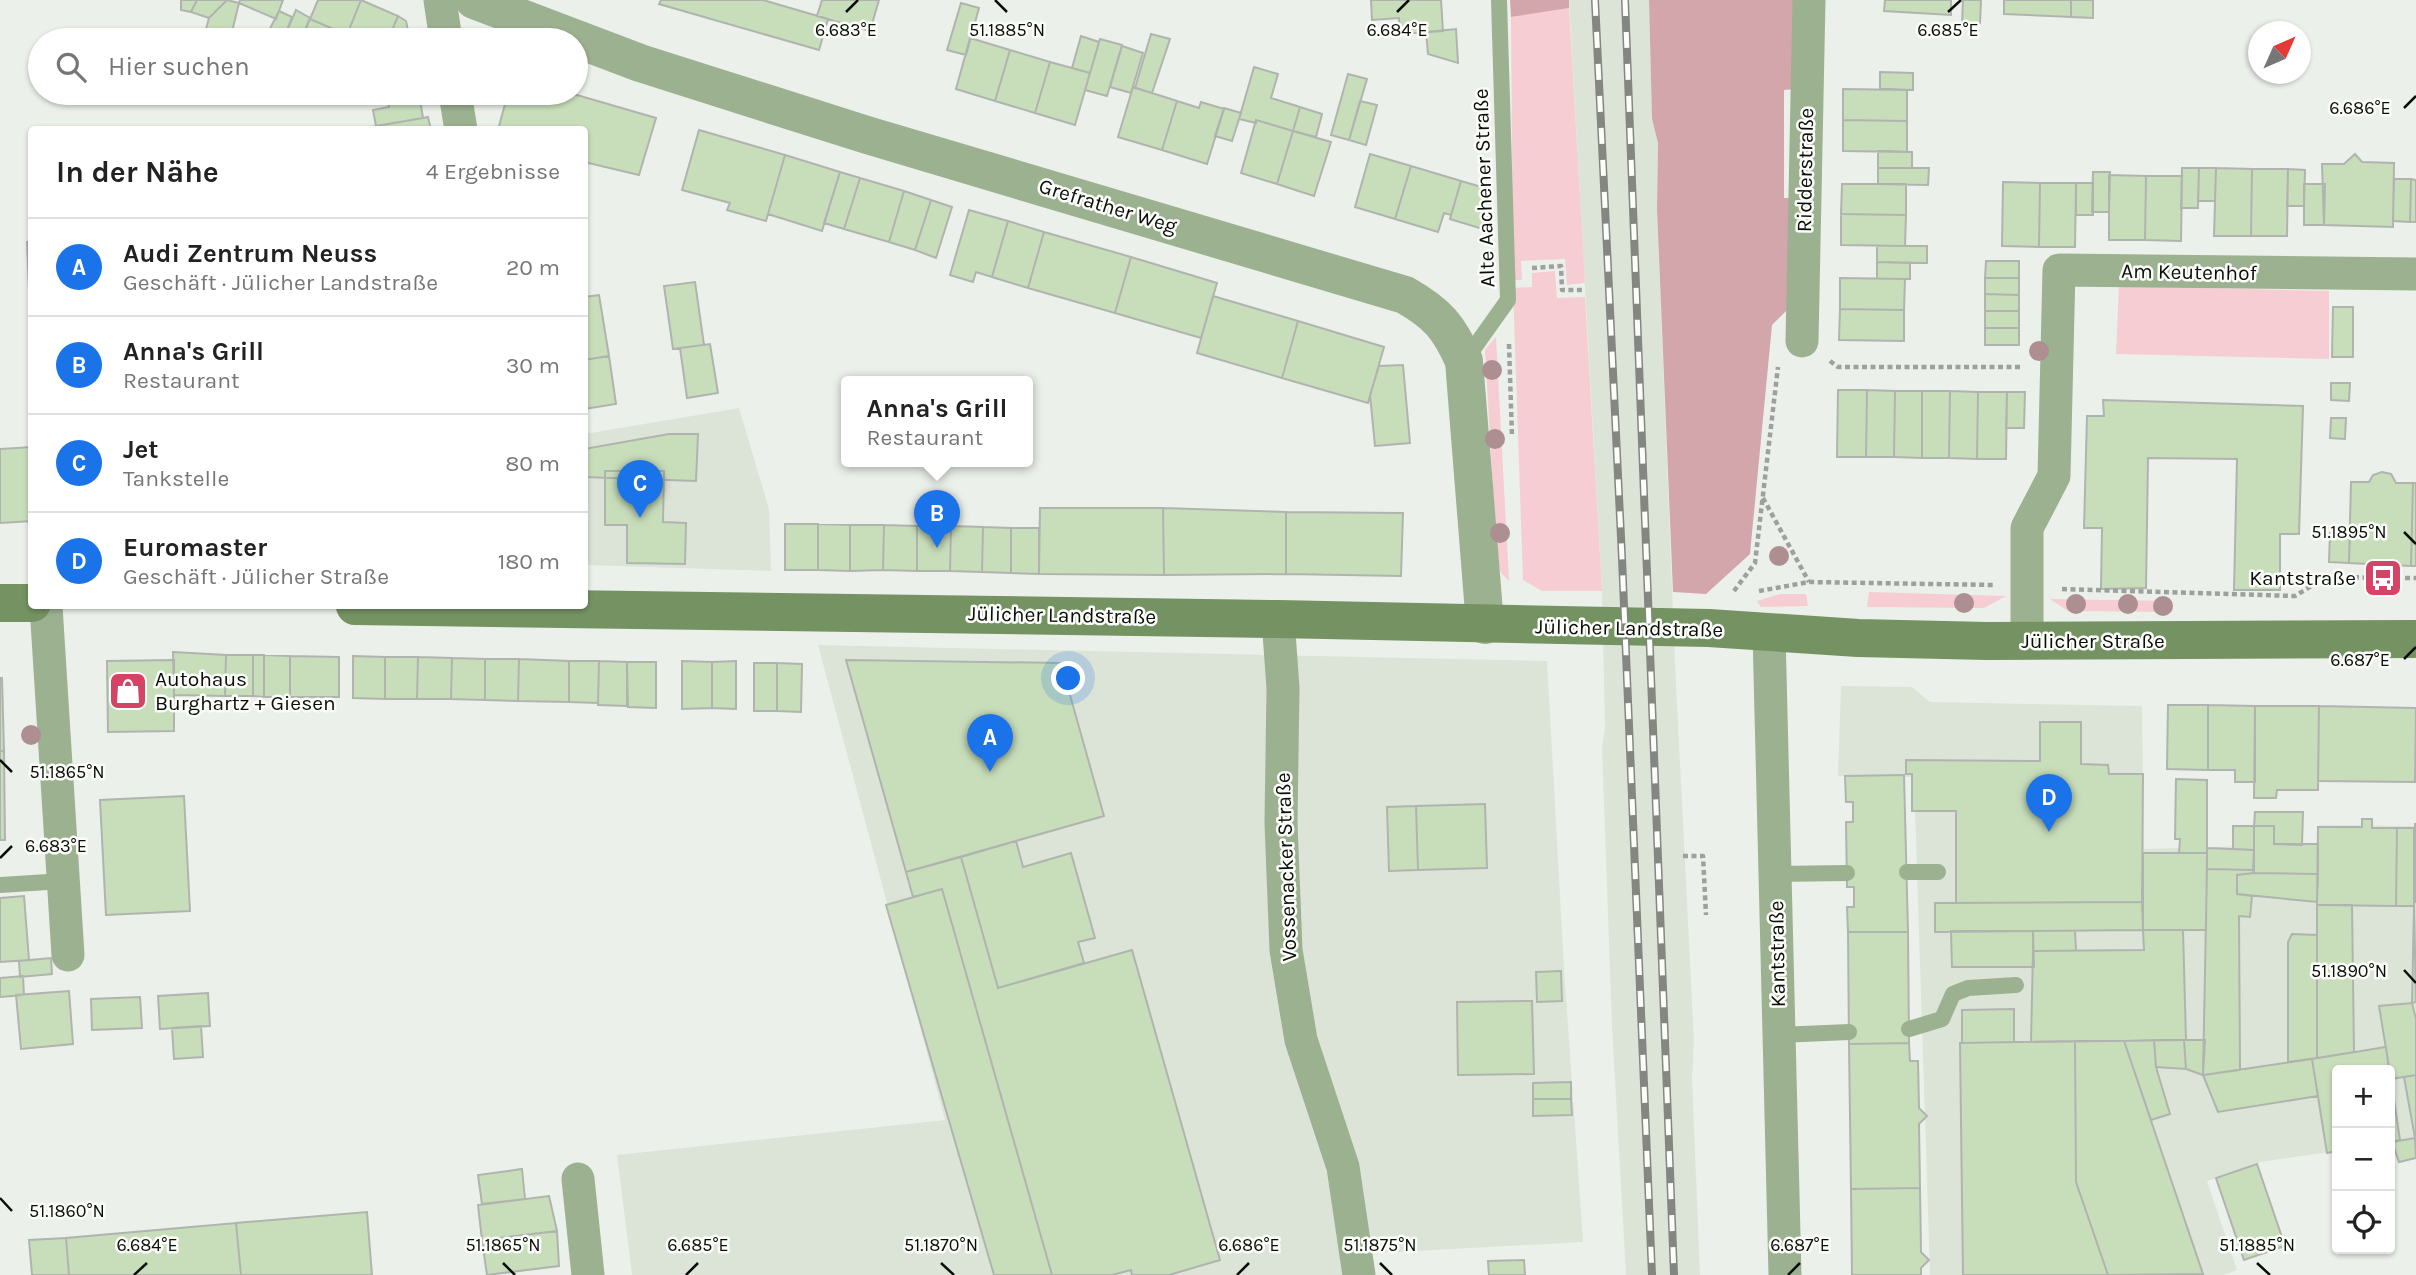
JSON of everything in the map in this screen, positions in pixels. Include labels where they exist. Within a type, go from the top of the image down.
[{"type":"main road","points":[[0,603],[28,603]]},
{"type":"main road","name":"Jülicher Landstraße","points":[[588,607],[1709,628],[1769,633]]},
{"type":"main road","name":"Jülicher Straße","points":[[1769,633],[2027,640],[2416,639]]},
{"type":"street","points":[[440,0],[444,28]]},
{"type":"street","name":"Grefrather Weg","points":[[474,0],[549,28]]},
{"type":"street","name":"Ridderstraße","points":[[1802,341],[1809,0]]},
{"type":"street","name":"Grefrather Weg","points":[[588,43],[816,119],[1405,295],[1429,309],[1450,329],[1464,361],[1485,625]]},
{"type":"street","points":[[457,105],[460,126]]},
{"type":"street","name":"Am Keutenhof","points":[[2027,640],[2027,528],[2054,476],[2059,270],[2416,274]]},
{"type":"street","points":[[46,609],[68,955]]},
{"type":"street","name":"Vossenacker Straße","points":[[1278,619],[1283,688],[1281,823],[1286,950],[1301,1040],[1343,1167],[1359,1275]]},
{"type":"street","name":"Kantstraße","points":[[1769,633],[1785,1275]]},
{"type":"street","points":[[578,1179],[588,1275]]},
{"type":"lane","name":"Alte Aachener Straße","points":[[1464,361],[1508,300],[1499,0]]},
{"type":"lane","points":[[1907,872],[1938,872]]},
{"type":"lane","points":[[1775,874],[1847,873]]},
{"type":"lane","points":[[0,885],[64,881]]},
{"type":"lane","points":[[1909,1029],[1942,1019],[1953,994],[1968,988],[2016,985]]},
{"type":"lane","points":[[1779,1035],[1849,1032]]},
{"type":"path","points":[[1526,275],[1526,268],[1561,266],[1562,290],[1585,290]]},
{"type":"path","points":[[1727,601],[1755,563],[1778,361],[1802,341],[1838,367],[2055,368]]},
{"type":"path","points":[[1763,497],[1810,582]]},
{"type":"path","points":[[1750,594],[1774,586],[1810,582],[2028,586],[2093,593],[2295,596],[2326,577],[2416,578]]},
{"type":"path","points":[[1684,856],[1703,856],[1706,915]]},
{"type":"shaded area","points":[[1510,0],[1569,0],[1569,8],[1511,17]]},
{"type":"shaded area","points":[[1569,0],[1649,0],[1652,119],[1658,143],[1657,209],[1675,664],[1694,1041],[1692,1078],[1700,1275],[1626,1275],[1612,1026],[1602,748],[1605,728],[1602,591]]},
{"type":"shaded area","points":[[1649,0],[1798,0],[1796,89],[1784,90],[1784,198],[1795,198],[1792,305],[1772,325],[1750,554],[1706,594],[1673,592],[1657,209],[1658,143],[1652,119]]},
{"type":"shaded area","points":[[1569,8],[1585,283],[1567,285],[1565,259],[1521,261],[1522,280],[1513,280],[1511,17]]},
{"type":"shaded area","points":[[1555,271],[1557,298],[1585,297],[1602,591],[1542,591],[1523,580],[1513,288],[1532,287],[1532,273]]},
{"type":"shaded area","points":[[2119,286],[2329,291],[2329,359],[2116,354]]},
{"type":"shaded area","points":[[1496,337],[1509,581],[1501,573],[1497,560],[1485,350]]},
{"type":"shaded area","points":[[739,408],[769,509],[771,571],[588,565],[588,433]]},
{"type":"shaded area","points":[[1869,592],[2006,596],[1984,608],[1867,607]]},
{"type":"shaded area","points":[[1780,594],[1806,594],[1808,606],[1761,607],[1757,601]]},
{"type":"shaded area","points":[[2050,599],[2172,601],[2172,612],[2068,611]]},
{"type":"shaded area","points":[[818,645],[1547,661],[1583,1242],[1360,1254],[1356,1275],[632,1275],[617,1155],[945,1120]]},
{"type":"shaded area","points":[[1841,686],[1912,687],[1930,702],[2142,706],[2144,849],[2317,844],[2319,825],[2416,826],[2416,1138],[2395,1141],[2395,1065],[2332,1065],[2332,1152],[2260,1162],[2207,1181],[2237,1270],[2224,1275],[1930,1275],[1914,777],[1838,776]]},
{"type":"building","points":[[181,0],[197,0],[191,12],[181,10]]},
{"type":"building","points":[[197,0],[227,0],[209,18],[191,12]]},
{"type":"building","points":[[227,0],[239,3],[233,28],[206,28],[209,18]]},
{"type":"building","points":[[240,0],[283,0],[276,19],[239,3]]},
{"type":"building","points":[[318,0],[361,0],[350,28],[331,28],[310,19]]},
{"type":"building","points":[[361,0],[398,16],[393,28],[350,28]]},
{"type":"building","points":[[661,0],[763,0],[828,19],[819,50],[659,4]]},
{"type":"building","points":[[822,0],[879,0],[870,31],[817,16]]},
{"type":"building","points":[[1371,0],[1441,0],[1443,31],[1400,34],[1399,18],[1372,20]]},
{"type":"building","points":[[1885,0],[1951,0],[1951,15],[1884,11]]},
{"type":"building","points":[[1963,0],[1981,0],[1980,23],[1962,23]]},
{"type":"building","points":[[2004,0],[2071,0],[2071,17],[2004,14]]},
{"type":"building","points":[[2071,0],[2093,0],[2093,18],[2071,17]]},
{"type":"building","points":[[961,3],[979,8],[966,55],[947,50]]},
{"type":"building","points":[[296,10],[310,18],[306,28],[288,28]]},
{"type":"building","points":[[279,11],[292,17],[288,28],[270,28]]},
{"type":"building","points":[[398,16],[406,21],[407,28],[393,28]]},
{"type":"building","points":[[310,19],[331,28],[306,28]]},
{"type":"building","points":[[1456,29],[1458,63],[1428,54],[1426,32]]},
{"type":"building","points":[[1151,34],[1170,39],[1152,93],[1135,88]]},
{"type":"building","points":[[1081,36],[1099,42],[1090,73],[1072,68]]},
{"type":"building","points":[[970,38],[1010,50],[995,101],[956,89]]},
{"type":"building","points":[[1100,39],[1122,45],[1107,96],[1085,90]]},
{"type":"building","points":[[1122,46],[1143,53],[1131,93],[1110,87]]},
{"type":"building","points":[[1010,50],[1050,62],[1035,113],[995,101]]},
{"type":"building","points":[[1050,62],[1090,73],[1075,125],[1035,113]]},
{"type":"building","points":[[1254,67],[1278,74],[1271,98],[1300,107],[1293,131],[1256,120],[1256,123],[1239,119]]},
{"type":"building","points":[[1880,72],[1913,73],[1913,90],[1880,89]]},
{"type":"building","points":[[1348,74],[1367,79],[1349,140],[1331,135]]},
{"type":"building","points":[[1133,87],[1177,101],[1162,150],[1118,137]]},
{"type":"building","points":[[1843,89],[1907,90],[1907,121],[1843,120]]},
{"type":"building","points":[[588,98],[656,118],[639,175],[588,163],[588,126],[499,126],[505,105],[588,105]]},
{"type":"building","points":[[1177,101],[1199,108],[1201,102],[1224,109],[1207,164],[1162,150]]},
{"type":"building","points":[[1360,101],[1377,105],[1366,145],[1349,140]]},
{"type":"building","points":[[421,105],[423,118],[376,126],[373,110]]},
{"type":"building","points":[[1300,107],[1322,114],[1316,137],[1293,131]]},
{"type":"building","points":[[1224,108],[1241,113],[1232,141],[1215,136]]},
{"type":"building","points":[[428,117],[430,126],[377,126]]},
{"type":"building","points":[[1256,120],[1293,131],[1277,184],[1241,173]]},
{"type":"building","points":[[1843,120],[1907,121],[1907,152],[1843,151]]},
{"type":"building","points":[[699,130],[785,155],[766,221],[727,210],[730,203],[682,190]]},
{"type":"building","points":[[1293,131],[1331,142],[1314,196],[1277,184]]},
{"type":"building","points":[[1878,151],[1912,152],[1912,168],[1878,168]]},
{"type":"building","points":[[1370,154],[1411,166],[1395,219],[1355,207]]},
{"type":"building","points":[[2355,154],[2362,162],[2394,163],[2393,227],[2324,225],[2322,164],[2344,164]]},
{"type":"building","points":[[785,155],[840,172],[822,231],[768,214]]},
{"type":"building","points":[[1411,166],[1461,181],[1451,215],[1444,213],[1438,232],[1395,219]]},
{"type":"building","points":[[1878,168],[1929,168],[1928,185],[1878,184]]},
{"type":"building","points":[[2182,168],[2199,168],[2198,208],[2181,208]]},
{"type":"building","points":[[2199,168],[2216,168],[2215,201],[2198,201]]},
{"type":"building","points":[[2216,168],[2252,169],[2251,236],[2214,236]]},
{"type":"building","points":[[2252,169],[2288,169],[2287,236],[2251,236]]},
{"type":"building","points":[[2288,169],[2305,170],[2304,206],[2287,206]]},
{"type":"building","points":[[840,172],[860,178],[844,229],[824,223]]},
{"type":"building","points":[[2093,172],[2110,172],[2109,212],[2092,212]]},
{"type":"building","points":[[2109,175],[2146,176],[2145,240],[2109,240]]},
{"type":"building","points":[[2146,176],[2182,176],[2181,241],[2145,240]]},
{"type":"building","points":[[860,178],[904,191],[889,242],[844,229]]},
{"type":"building","points":[[2394,179],[2411,179],[2410,222],[2393,221]]},
{"type":"building","points":[[2411,179],[2416,180],[2416,222],[2410,222]]},
{"type":"building","points":[[1461,181],[1492,190],[1486,230],[1450,219]]},
{"type":"building","points":[[2003,182],[2040,183],[2039,247],[2002,246]]},
{"type":"building","points":[[2040,183],[2076,183],[2075,247],[2039,247]]},
{"type":"building","points":[[2076,183],[2093,183],[2093,215],[2076,215]]},
{"type":"building","points":[[1842,184],[1906,184],[1906,215],[1841,214]]},
{"type":"building","points":[[2304,184],[2325,184],[2324,225],[2304,225]]},
{"type":"building","points":[[904,191],[931,200],[915,250],[889,242]]},
{"type":"building","points":[[931,200],[952,207],[936,258],[915,250]]},
{"type":"building","points":[[969,210],[1008,221],[992,277],[976,272],[973,282],[950,275]]},
{"type":"building","points":[[1841,214],[1906,215],[1905,246],[1841,245]]},
{"type":"building","points":[[1008,221],[1044,232],[1028,288],[992,277]]},
{"type":"building","points":[[1044,232],[1131,257],[1115,313],[1028,288]]},
{"type":"building","points":[[1877,246],[1927,246],[1927,263],[1877,262]]},
{"type":"building","points":[[1131,257],[1217,283],[1201,338],[1115,313]]},
{"type":"building","points":[[1986,261],[2019,261],[2019,278],[1985,278]]},
{"type":"building","points":[[1877,262],[1910,263],[1910,279],[1877,279]]},
{"type":"building","points":[[1840,278],[1905,279],[1904,310],[1840,309]]},
{"type":"building","points":[[1985,278],[2019,278],[2019,295],[1985,294]]},
{"type":"building","points":[[695,282],[704,345],[673,349],[664,286]]},
{"type":"building","points":[[1985,294],[2019,295],[2019,311],[1985,311]]},
{"type":"building","points":[[599,295],[609,356],[588,359],[588,296]]},
{"type":"building","points":[[1213,296],[1298,321],[1282,378],[1197,353]]},
{"type":"building","points":[[2333,307],[2353,307],[2353,357],[2332,357]]},
{"type":"building","points":[[1840,309],[1904,310],[1904,341],[1839,340]]},
{"type":"building","points":[[1985,311],[2019,311],[2019,328],[1985,328]]},
{"type":"building","points":[[1298,321],[1384,347],[1368,403],[1282,378]]},
{"type":"building","points":[[1985,328],[2019,328],[2019,345],[1985,345]]},
{"type":"building","points":[[710,344],[718,393],[687,398],[680,348]]},
{"type":"building","points":[[609,356],[616,404],[588,408],[588,359]]},
{"type":"building","points":[[1403,365],[1410,443],[1375,446],[1370,395],[1379,366]]},
{"type":"building","points":[[2331,383],[2350,383],[2349,401],[2331,400]]},
{"type":"building","points":[[1838,390],[1867,390],[1866,457],[1837,457]]},
{"type":"building","points":[[1867,390],[1895,391],[1894,457],[1866,457]]},
{"type":"building","points":[[1895,391],[1922,391],[1922,458],[1894,457]]},
{"type":"building","points":[[1922,391],[1950,391],[1949,458],[1922,458]]},
{"type":"building","points":[[1950,391],[1978,392],[1977,459],[1949,458]]},
{"type":"building","points":[[1978,392],[2007,392],[2006,459],[1977,459]]},
{"type":"building","points":[[2007,392],[2025,392],[2024,428],[2006,428]]},
{"type":"building","points":[[2103,400],[2303,406],[2299,534],[2280,534],[2280,590],[2234,590],[2237,459],[2148,458],[2146,588],[2101,589],[2102,528],[2084,528],[2087,416],[2104,416]]},
{"type":"building","points":[[2331,418],[2346,418],[2345,439],[2330,438]]},
{"type":"building","points":[[669,434],[698,434],[696,481],[588,477],[588,448]]},
{"type":"building","points":[[28,447],[28,521],[0,523],[0,449]]},
{"type":"building","points":[[605,471],[664,471],[663,522],[686,523],[685,564],[627,563],[627,525],[605,525]]},
{"type":"building","points":[[2382,472],[2391,474],[2396,483],[2413,483],[2411,566],[2349,563],[2351,482],[2369,482],[2373,475]]},
{"type":"building","points":[[2413,483],[2416,483],[2416,566],[2411,566]]},
{"type":"building","points":[[1040,508],[1163,508],[1164,575],[1039,574]]},
{"type":"building","points":[[1163,508],[1286,512],[1286,574],[1164,575]]},
{"type":"building","points":[[1286,512],[1403,513],[1401,576],[1286,574]]},
{"type":"building","points":[[785,524],[818,524],[818,570],[785,570]]},
{"type":"building","points":[[818,524],[850,525],[850,571],[818,570]]},
{"type":"building","points":[[850,525],[884,525],[883,570],[850,571]]},
{"type":"building","points":[[884,525],[917,526],[917,571],[883,570]]},
{"type":"building","points":[[917,526],[951,526],[950,571],[917,571]]},
{"type":"building","points":[[951,526],[983,527],[982,572],[950,571]]},
{"type":"building","points":[[983,527],[1011,528],[1011,573],[982,572]]},
{"type":"building","points":[[1011,528],[1039,528],[1039,574],[1011,573]]},
{"type":"building","points":[[2330,533],[2350,534],[2349,563],[2329,562]]},
{"type":"building","points":[[173,652],[226,655],[225,696],[174,695]]},
{"type":"building","points":[[226,655],[253,655],[253,696],[225,696]]},
{"type":"building","points":[[253,655],[264,655],[264,697],[253,696]]},
{"type":"building","points":[[264,655],[290,656],[290,697],[264,697]]},
{"type":"building","points":[[290,656],[339,657],[339,697],[290,697]]},
{"type":"building","points":[[353,656],[385,657],[385,699],[353,698]]},
{"type":"building","points":[[385,657],[418,657],[417,699],[385,699]]},
{"type":"building","points":[[418,657],[452,658],[451,699],[417,699]]},
{"type":"building","points":[[452,658],[485,659],[485,700],[451,699]]},
{"type":"building","points":[[485,659],[519,659],[518,701],[485,700]]},
{"type":"building","points":[[519,659],[569,661],[569,702],[518,701]]},
{"type":"building","points":[[174,660],[174,731],[108,732],[107,661]]},
{"type":"building","points":[[846,660],[1061,663],[1104,816],[906,872]]},
{"type":"building","points":[[569,661],[599,661],[598,703],[569,702]]},
{"type":"building","points":[[599,661],[627,662],[627,706],[598,705]]},
{"type":"building","points":[[682,661],[712,662],[712,708],[682,709]]},
{"type":"building","points":[[736,661],[736,709],[712,708],[712,662]]},
{"type":"building","points":[[627,662],[656,662],[656,708],[628,707]]},
{"type":"building","points":[[754,663],[777,663],[777,711],[754,711]]},
{"type":"building","points":[[777,663],[802,664],[801,712],[777,711]]},
{"type":"building","points":[[2,678],[4,751],[0,751]]},
{"type":"building","points":[[2168,705],[2208,705],[2208,770],[2167,769]]},
{"type":"building","points":[[2208,705],[2255,706],[2255,782],[2235,782],[2235,770],[2208,770]]},
{"type":"building","points":[[2255,706],[2319,706],[2318,790],[2277,790],[2276,798],[2254,798]]},
{"type":"building","points":[[2319,706],[2416,708],[2415,782],[2318,781]]},
{"type":"building","points":[[2040,722],[2081,722],[2081,764],[2108,765],[2109,774],[2143,774],[2142,902],[1956,903],[1956,811],[1912,811],[1912,774],[1906,774],[1906,760],[2040,761]]},
{"type":"building","points":[[0,751],[4,751],[5,840],[0,840]]},
{"type":"building","points":[[1904,775],[1908,932],[1848,932],[1847,907],[1854,907],[1854,887],[1847,887],[1846,822],[1853,822],[1853,802],[1846,802],[1845,776]]},
{"type":"building","points":[[2176,779],[2207,780],[2207,853],[2179,853],[2180,839],[2175,839]]},
{"type":"building","points":[[184,796],[190,911],[106,915],[100,800]]},
{"type":"building","points":[[1485,804],[1487,868],[1418,870],[1416,806]]},
{"type":"building","points":[[1416,806],[1418,870],[1389,871],[1387,807]]},
{"type":"building","points":[[2255,812],[2303,812],[2302,845],[2274,844],[2274,826],[2254,826]]},
{"type":"building","points":[[2362,819],[2372,819],[2372,828],[2397,828],[2396,906],[2317,905],[2318,827],[2362,827]]},
{"type":"building","points":[[2415,824],[2416,902],[2414,902]]},
{"type":"building","points":[[2233,826],[2254,826],[2254,850],[2233,849]]},
{"type":"building","points":[[2254,826],[2274,826],[2274,844],[2318,844],[2318,874],[2254,873]]},
{"type":"building","points":[[2397,828],[2414,828],[2414,906],[2396,906]]},
{"type":"building","points":[[1016,841],[1023,867],[1071,853],[1095,938],[1078,942],[1084,963],[998,988],[961,857]]},
{"type":"building","points":[[2207,848],[2254,850],[2253,870],[2207,869]]},
{"type":"building","points":[[2143,853],[2207,853],[2206,930],[2143,930]]},
{"type":"building","points":[[961,857],[998,988],[1132,950],[1220,1260],[1169,1275],[1132,1275],[1131,1270],[1112,1275],[1052,1275],[942,889],[913,897],[906,872]]},
{"type":"building","points":[[2207,869],[2253,870],[2254,873],[2237,875],[2237,894],[2252,896],[2250,917],[2239,916],[2240,1070],[2203,1075]]},
{"type":"building","points":[[2318,874],[2317,902],[2237,894],[2237,875]]},
{"type":"building","points":[[942,889],[1052,1275],[994,1275],[886,905]]},
{"type":"building","points":[[24,896],[29,960],[0,962],[0,898]]},
{"type":"building","points":[[2142,902],[2143,930],[1935,932],[1935,903]]},
{"type":"building","points":[[2414,902],[2416,1002],[2412,1003],[2414,906]]},
{"type":"building","points":[[2317,905],[2352,905],[2354,1052],[2317,1058]]},
{"type":"building","points":[[2143,930],[2183,930],[2186,1040],[2031,1042],[2033,951],[2144,950]]},
{"type":"building","points":[[1951,931],[2033,931],[2034,967],[1952,967]]},
{"type":"building","points":[[2033,931],[2075,931],[2076,951],[2033,951]]},
{"type":"building","points":[[1848,932],[1908,932],[1909,1043],[1849,1044]]},
{"type":"building","points":[[2292,934],[2317,935],[2317,1058],[2288,1062],[2288,942]]},
{"type":"building","points":[[51,958],[52,974],[20,977],[19,961]]},
{"type":"building","points":[[1561,971],[1562,1001],[1537,1002],[1536,972]]},
{"type":"building","points":[[23,976],[24,995],[0,997],[0,978]]},
{"type":"building","points":[[69,991],[73,1044],[21,1049],[16,995]]},
{"type":"building","points":[[208,993],[210,1026],[160,1029],[158,996]]},
{"type":"building","points":[[140,997],[142,1028],[92,1030],[91,999]]},
{"type":"building","points":[[1532,1001],[1534,1074],[1458,1075],[1457,1002]]},
{"type":"building","points":[[2412,1003],[2416,1019],[2416,1075],[2395,1078],[2395,1065],[2389,1065],[2379,1006]]},
{"type":"building","points":[[2014,1009],[2014,1042],[1962,1043],[1962,1010]]},
{"type":"building","points":[[201,1026],[203,1057],[174,1059],[172,1028]]},
{"type":"building","points":[[2154,1040],[2184,1040],[2186,1069],[2156,1067]]},
{"type":"building","points":[[2154,1040],[2156,1067],[2170,1114],[2151,1120],[2124,1041]]},
{"type":"building","points":[[2184,1040],[2205,1040],[2203,1075],[2186,1069]]},
{"type":"building","points":[[2075,1041],[2124,1041],[2203,1274],[2108,1275],[2076,1182]]},
{"type":"building","points":[[2075,1041],[2076,1182],[2108,1275],[1963,1275],[1960,1043]]},
{"type":"building","points":[[1909,1043],[1910,1061],[1918,1061],[1919,1108],[1927,1116],[1919,1124],[1920,1188],[1851,1189],[1849,1044]]},
{"type":"building","points":[[2386,1047],[2388,1065],[2332,1065],[2332,1152],[2327,1153],[2312,1059]]},
{"type":"building","points":[[2312,1059],[2318,1096],[2218,1112],[2203,1075]]},
{"type":"building","points":[[2416,1075],[2416,1138],[2415,1138],[2404,1077]]},
{"type":"building","points":[[1571,1082],[1571,1099],[1533,1099],[1533,1083]]},
{"type":"building","points":[[1533,1099],[1571,1099],[1572,1115],[1533,1116]]},
{"type":"building","points":[[2395,1106],[2400,1140],[2395,1141]]},
{"type":"building","points":[[2415,1138],[2416,1158],[2399,1162],[2395,1141]]},
{"type":"building","points":[[2257,1164],[2285,1246],[2244,1260],[2216,1178]]},
{"type":"building","points":[[522,1169],[525,1199],[482,1204],[478,1175]]},
{"type":"building","points":[[1920,1188],[1921,1252],[1929,1260],[1921,1268],[1921,1275],[1852,1275],[1851,1189]]},
{"type":"building","points":[[549,1196],[557,1231],[482,1240],[478,1205]]},
{"type":"building","points":[[367,1212],[372,1275],[241,1275],[236,1223]]},
{"type":"building","points":[[236,1223],[241,1275],[69,1275],[66,1238]]},
{"type":"building","points":[[557,1231],[559,1266],[487,1275],[482,1240]]},
{"type":"building","points":[[66,1238],[69,1275],[32,1275],[29,1240]]},
{"type":"building","points":[[1524,1260],[1525,1275],[1489,1275],[1488,1261]]},
{"type":"railway","points":[[1595,0],[1652,1275]]},
{"type":"railway","points":[[1625,0],[1674,1275]]},
{"type":"place","name":"Jet","points":[[640,518]]},
{"type":"place","name":"Anna's Grill","points":[[937,548]]},
{"type":"place","name":"Kantstraße","points":[[2383,578]]},
{"type":"place","name":"Autohaus Burghartz + Giesen","points":[[128,691]]},
{"type":"place","name":"Audi Zentrum Neuss","points":[[990,772]]},
{"type":"place","name":"Euromaster","points":[[2049,832]]}]
